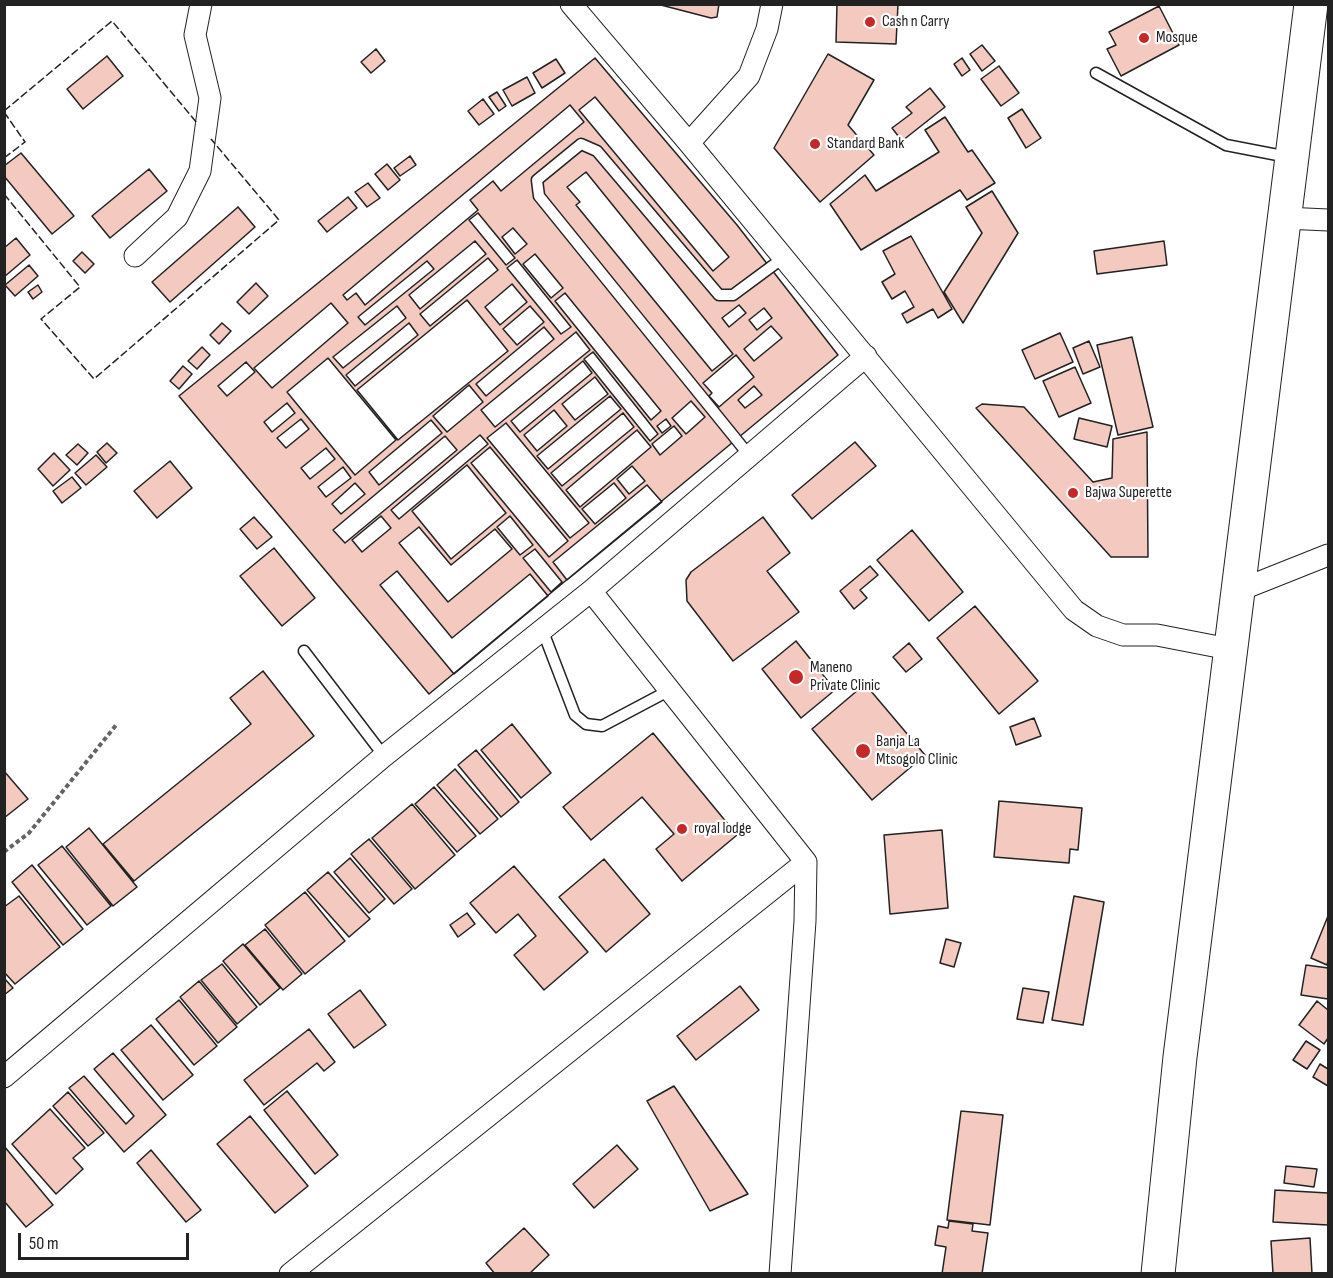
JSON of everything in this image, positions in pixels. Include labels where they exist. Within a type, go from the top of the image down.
[{"type":"highway","points":[[1158,1274],[1180,1058],[1230,649],[1240,590],[1311,4]]},
{"type":"street","points":[[135,256],[177,217],[200,171],[210,98],[195,35],[201,4]]},
{"type":"street","points":[[571,4],[690,143],[1074,610],[1097,626],[1123,635],[1157,635],[1230,649]]},
{"type":"street","points":[[690,143],[749,75],[766,29],[772,4]]},
{"type":"street","points":[[1284,219],[1329,220]]},
{"type":"street","points":[[4,1077],[384,756],[591,591],[748,454],[866,356]]},
{"type":"street","points":[[1240,590],[1329,555]]},
{"type":"street","points":[[591,591],[806,862],[805,921],[780,1274]]},
{"type":"street","points":[[290,1274],[806,862]]},
{"type":"lane","points":[[1096,73],[1226,145],[1291,157]]},
{"type":"lane","points":[[748,454],[539,196],[537,180],[581,144],[597,151],[719,295],[733,295],[783,258]]},
{"type":"lane","points":[[542,628],[575,715],[586,724],[602,726],[670,690]]},
{"type":"lane","points":[[304,651],[384,756]]},
{"type":"path","points":[[4,852],[30,833],[117,724]]},
{"type":"building","points":[[657,4],[719,4],[717,17],[711,18]]},
{"type":"building","points":[[837,4],[898,4],[896,44],[836,42]]},
{"type":"building","name":"Mosque","points":[[1159,6],[1179,45],[1121,76],[1107,49],[1116,45],[1109,32]]},
{"type":"building","points":[[982,45],[995,61],[982,71],[970,54]]},
{"type":"building","points":[[376,49],[385,61],[371,73],[361,62]]},
{"type":"building","points":[[828,54],[874,80],[848,125],[874,155],[820,202],[774,148]]},
{"type":"building","points":[[107,56],[123,76],[83,109],[67,89]]},
{"type":"building","points":[[595,58],[737,225],[838,355],[429,694],[179,396]]},
{"type":"building","points":[[962,58],[970,70],[962,76],[954,64]]},
{"type":"building","points":[[556,59],[565,73],[542,88],[533,73]]},
{"type":"building","points":[[999,66],[1019,93],[1001,106],[981,79]]},
{"type":"building","points":[[527,77],[535,93],[512,106],[503,90]]},
{"type":"building","points":[[930,88],[945,107],[902,141],[892,128],[912,113],[906,107]]},
{"type":"building","points":[[497,92],[506,106],[499,111],[489,97]]},
{"type":"building","points":[[595,97],[729,257],[713,271],[579,110]]},
{"type":"building","points":[[483,99],[494,114],[479,125],[468,111]]},
{"type":"building","points":[[570,105],[584,122],[501,191],[493,181],[470,200],[478,210],[365,305],[356,293],[347,300],[343,295]]},
{"type":"building","points":[[1022,109],[1041,138],[1026,148],[1008,118]]},
{"type":"building","points":[[945,117],[968,152],[972,150],[995,183],[967,200],[960,190],[861,250],[830,204],[865,175],[876,191],[939,152],[925,130]]},
{"type":"building","points":[[21,153],[74,216],[52,234],[4,176],[4,166]]},
{"type":"building","points":[[410,156],[416,165],[400,176],[394,168]]},
{"type":"building","points":[[387,164],[400,180],[388,190],[375,174]]},
{"type":"building","points":[[149,169],[167,191],[110,238],[92,216]]},
{"type":"building","points":[[586,172],[733,354],[712,371],[576,205],[580,202],[567,187]]},
{"type":"building","points":[[368,183],[380,198],[367,207],[355,192]]},
{"type":"building","points":[[992,191],[1018,233],[963,323],[944,292],[982,233],[966,207]]},
{"type":"building","points":[[348,197],[357,208],[327,232],[318,221]]},
{"type":"building","points":[[238,207],[255,227],[170,302],[152,282]]},
{"type":"building","points":[[478,213],[515,258],[506,265],[469,220]]},
{"type":"building","points":[[513,228],[527,244],[515,254],[502,237]]},
{"type":"building","points":[[911,236],[952,309],[938,318],[933,309],[907,323],[902,314],[914,307],[905,291],[892,299],[882,282],[895,274],[883,251]]},
{"type":"building","points":[[16,238],[30,255],[4,277],[4,248]]},
{"type":"building","points":[[475,241],[486,254],[420,309],[409,295]]},
{"type":"building","points":[[1164,241],[1167,265],[1097,274],[1094,251]]},
{"type":"building","points":[[82,252],[94,264],[85,273],[73,261]]},
{"type":"building","points":[[535,254],[563,288],[551,298],[523,264]]},
{"type":"building","points":[[488,258],[498,270],[430,326],[420,314]]},
{"type":"building","points":[[517,260],[571,327],[561,334],[507,268]]},
{"type":"building","points":[[427,261],[434,269],[365,325],[358,317]]},
{"type":"building","points":[[29,265],[38,276],[15,296],[5,285]]},
{"type":"building","points":[[256,283],[268,296],[249,314],[237,302]]},
{"type":"building","points":[[512,284],[527,302],[500,325],[485,307]]},
{"type":"building","points":[[38,285],[42,292],[33,299],[28,292]]},
{"type":"building","points":[[565,293],[661,411],[651,420],[555,301]]},
{"type":"building","points":[[467,300],[508,351],[398,440],[357,390]]},
{"type":"building","points":[[331,303],[348,323],[272,388],[254,368]]},
{"type":"building","points":[[739,305],[746,313],[729,327],[722,318]]},
{"type":"building","points":[[397,306],[406,318],[343,368],[333,357]]},
{"type":"building","points":[[530,306],[544,322],[517,345],[503,329]]},
{"type":"building","points":[[764,308],[772,318],[757,330],[749,320]]},
{"type":"building","points":[[222,323],[231,331],[219,344],[210,335]]},
{"type":"building","points":[[409,323],[418,335],[355,386],[346,375]]},
{"type":"building","points":[[771,326],[782,338],[754,361],[744,349]]},
{"type":"building","points":[[544,327],[554,339],[486,396],[476,384]]},
{"type":"building","points":[[576,332],[590,350],[495,427],[481,410]]},
{"type":"building","points":[[1060,333],[1073,362],[1035,379],[1022,350]]},
{"type":"building","points":[[1132,337],[1153,427],[1118,435],[1097,345]]},
{"type":"building","points":[[1089,341],[1100,367],[1083,374],[1073,348]]},
{"type":"building","points":[[202,347],[210,355],[197,369],[188,361]]},
{"type":"building","points":[[593,352],[658,434],[650,441],[584,359]]},
{"type":"building","points":[[736,355],[754,377],[719,407],[709,396],[712,393],[703,383]]},
{"type":"building","points":[[328,358],[396,440],[355,475],[287,392]]},
{"type":"building","points":[[583,361],[592,373],[520,432],[511,421]]},
{"type":"building","points":[[246,362],[255,372],[227,396],[218,386]]},
{"type":"building","points":[[183,366],[192,374],[179,389],[170,381]]},
{"type":"building","points":[[1075,367],[1091,403],[1059,417],[1043,381]]},
{"type":"building","points":[[595,377],[608,394],[575,420],[562,404]]},
{"type":"building","points":[[469,385],[483,402],[447,432],[433,416]]},
{"type":"building","points":[[754,386],[762,395],[745,408],[738,400]]},
{"type":"building","points":[[610,396],[621,409],[548,469],[537,456]]},
{"type":"building","points":[[691,401],[705,417],[686,434],[672,418]]},
{"type":"building","points":[[287,403],[295,413],[272,432],[264,422]]},
{"type":"building","points":[[982,404],[1024,407],[1093,482],[1112,478],[1113,439],[1147,432],[1148,557],[1111,557],[976,408]]},
{"type":"building","points":[[554,410],[567,426],[537,451],[524,435]]},
{"type":"building","points":[[623,413],[634,427],[562,486],[551,473]]},
{"type":"building","points":[[1079,418],[1112,426],[1107,447],[1074,439]]},
{"type":"building","points":[[301,419],[309,429],[286,448],[277,438]]},
{"type":"building","points":[[666,419],[671,426],[662,433],[657,426]]},
{"type":"building","points":[[431,420],[442,433],[379,485],[369,472]]},
{"type":"building","points":[[506,423],[589,523],[570,538],[487,438]]},
{"type":"building","points":[[674,426],[682,436],[660,455],[652,444]]},
{"type":"building","points":[[637,430],[651,447],[580,507],[566,490]]},
{"type":"building","points":[[480,435],[488,444],[399,519],[391,510]]},
{"type":"building","points":[[445,436],[457,450],[345,543],[333,530]]},
{"type":"building","points":[[855,442],[876,466],[812,519],[792,495]]},
{"type":"building","points":[[107,443],[117,453],[106,463],[97,452]]},
{"type":"building","points":[[78,444],[88,453],[77,465],[66,455]]},
{"type":"building","points":[[490,447],[568,541],[549,557],[471,463]]},
{"type":"building","points":[[326,448],[335,459],[310,479],[301,468]]},
{"type":"building","points":[[54,453],[70,470],[53,486],[38,469]]},
{"type":"building","points":[[96,455],[107,467],[86,485],[75,473]]},
{"type":"building","points":[[170,461],[192,488],[157,518],[134,491]]},
{"type":"building","points":[[467,465],[506,513],[451,559],[412,511]]},
{"type":"building","points":[[632,466],[645,481],[629,494],[617,479]]},
{"type":"building","points":[[343,467],[351,478],[326,497],[318,487]]},
{"type":"building","points":[[72,477],[81,488],[62,503],[53,491]]},
{"type":"building","points":[[355,483],[365,494],[341,514],[332,504]]},
{"type":"building","points":[[614,483],[626,498],[595,524],[582,509]]},
{"type":"building","points":[[647,485],[662,502],[567,580],[553,562]]},
{"type":"building","points":[[381,516],[391,528],[362,552],[352,540]]},
{"type":"building","points":[[510,516],[533,545],[520,555],[497,527]]},
{"type":"building","points":[[254,517],[272,537],[257,549],[240,529]]},
{"type":"building","points":[[763,517],[790,553],[767,571],[799,612],[733,661],[687,601],[686,580],[691,572]]},
{"type":"building","points":[[419,527],[451,565],[495,529],[512,549],[448,602],[399,543]]},
{"type":"building","points":[[912,530],[963,592],[929,621],[877,560]]},
{"type":"building","points":[[274,548],[315,598],[282,626],[240,576]]},
{"type":"building","points":[[535,549],[562,582],[551,592],[523,558]]},
{"type":"building","points":[[870,566],[878,575],[860,590],[867,598],[854,609],[840,591]]},
{"type":"building","points":[[397,571],[452,638],[530,574],[548,596],[454,674],[380,585]]},
{"type":"building","points":[[975,606],[1038,681],[999,714],[937,638]]},
{"type":"building","points":[[796,641],[835,690],[801,718],[762,669]]},
{"type":"building","points":[[909,643],[922,659],[906,672],[893,657]]},
{"type":"building","points":[[263,671],[314,736],[134,881],[103,844],[251,724],[230,698]]},
{"type":"building","points":[[865,684],[925,755],[872,800],[812,729]]},
{"type":"building","points":[[1034,718],[1041,736],[1016,745],[1010,727]]},
{"type":"building","points":[[512,724],[551,773],[521,798],[481,750]]},
{"type":"building","points":[[653,733],[737,835],[682,881],[656,849],[674,834],[642,797],[591,840],[563,807]]},
{"type":"building","points":[[476,750],[519,802],[501,817],[458,765]]},
{"type":"building","points":[[455,769],[498,819],[480,834],[437,785]]},
{"type":"building","points":[[4,771],[28,799],[4,818]]},
{"type":"building","points":[[434,787],[476,836],[457,852],[415,804]]},
{"type":"building","points":[[999,801],[1082,808],[1078,850],[1070,849],[1069,863],[994,857]]},
{"type":"building","points":[[412,804],[455,855],[415,889],[372,838]]},
{"type":"building","points":[[89,828],[137,887],[113,906],[66,847]]},
{"type":"building","points":[[942,830],[948,908],[890,914],[884,835]]},
{"type":"building","points":[[369,839],[412,889],[394,904],[351,854]]},
{"type":"building","points":[[62,846],[111,906],[87,925],[38,865]]},
{"type":"building","points":[[350,858],[385,899],[369,913],[334,872]]},
{"type":"building","points":[[604,859],[650,914],[606,952],[559,897]]},
{"type":"building","points":[[32,865],[83,929],[63,945],[12,882]]},
{"type":"building","points":[[514,866],[588,952],[544,990],[514,955],[536,936],[518,914],[496,933],[470,903]]},
{"type":"building","points":[[328,872],[370,919],[349,937],[307,890]]},
{"type":"building","points":[[305,892],[345,941],[305,974],[265,925]]},
{"type":"building","points":[[19,896],[60,947],[15,984],[4,972],[4,907]]},
{"type":"building","points":[[1074,896],[1104,902],[1083,1025],[1052,1020]]},
{"type":"building","points":[[467,913],[475,924],[458,937],[450,925]]},
{"type":"building","points":[[1328,916],[1328,961],[1327,965],[1311,958]]},
{"type":"building","points":[[265,929],[302,974],[283,990],[245,945]]},
{"type":"building","points":[[946,939],[961,943],[954,967],[940,963]]},
{"type":"building","points":[[243,944],[280,988],[260,1005],[223,961]]},
{"type":"building","points":[[222,964],[257,1007],[237,1024],[201,980]]},
{"type":"building","points":[[1306,965],[1328,968],[1328,999],[1301,995]]},
{"type":"building","points":[[4,978],[13,988],[4,995]]},
{"type":"building","points":[[199,981],[237,1027],[218,1043],[180,997]]},
{"type":"building","points":[[740,986],[759,1010],[696,1060],[677,1036]]},
{"type":"building","points":[[1023,988],[1049,992],[1043,1023],[1017,1019]]},
{"type":"building","points":[[360,990],[386,1025],[354,1048],[328,1014]]},
{"type":"building","points":[[179,1000],[217,1046],[194,1065],[156,1019]]},
{"type":"building","points":[[1317,1001],[1328,1010],[1328,1038],[1324,1044],[1299,1025]]},
{"type":"building","points":[[151,1025],[193,1075],[163,1100],[121,1050]]},
{"type":"building","points":[[309,1029],[335,1062],[324,1071],[317,1063],[264,1105],[244,1080]]},
{"type":"building","points":[[1306,1041],[1320,1050],[1307,1069],[1293,1060]]},
{"type":"building","points":[[113,1053],[166,1115],[124,1152],[69,1088],[84,1076],[126,1124],[134,1116],[94,1069]]},
{"type":"building","points":[[1320,1064],[1328,1069],[1328,1086],[1313,1077]]},
{"type":"building","points":[[674,1086],[748,1194],[710,1211],[647,1101]]},
{"type":"building","points":[[287,1091],[338,1155],[315,1174],[264,1110]]},
{"type":"building","points":[[68,1092],[104,1133],[88,1146],[53,1106]]},
{"type":"building","points":[[50,1109],[85,1148],[73,1158],[83,1169],[56,1194],[12,1144]]},
{"type":"building","points":[[961,1111],[1003,1115],[990,1225],[947,1220]]},
{"type":"building","points":[[250,1116],[308,1186],[275,1213],[217,1144]]},
{"type":"building","points":[[617,1145],[638,1169],[594,1208],[573,1184]]},
{"type":"building","points":[[4,1146],[53,1205],[26,1227],[4,1201]]},
{"type":"building","points":[[151,1150],[201,1210],[186,1222],[137,1163]]},
{"type":"building","points":[[1286,1166],[1317,1169],[1314,1187],[1284,1183]]},
{"type":"building","points":[[1275,1190],[1328,1193],[1328,1225],[1273,1222]]},
{"type":"building","points":[[949,1221],[973,1224],[972,1231],[988,1233],[982,1274],[942,1274],[946,1247],[935,1245],[938,1226],[948,1228]]},
{"type":"building","points":[[524,1228],[549,1255],[529,1274],[495,1274],[486,1263]]},
{"type":"building","points":[[1310,1238],[1312,1274],[1273,1274],[1271,1241]]},
{"type":"fence","points":[[4,111],[112,21],[197,123]]},
{"type":"fence","points":[[4,112],[25,142],[4,158]]},
{"type":"fence","points":[[4,194],[80,287],[41,319],[94,379],[279,220],[211,139]]},
{"type":"place","name":"Cash n Carry","points":[[870,22]]},
{"type":"place","name":"Mosque","points":[[1144,38]]},
{"type":"place","name":"Standard Bank","points":[[815,144]]},
{"type":"place","name":"Bajwa Superette","points":[[1073,493]]},
{"type":"place","name":"Maneno Private Clinic","points":[[796,677]]},
{"type":"place","name":"Banja La Mtsogolo Clinic","points":[[863,751]]},
{"type":"place","name":"royal lodge","points":[[682,829]]}]
